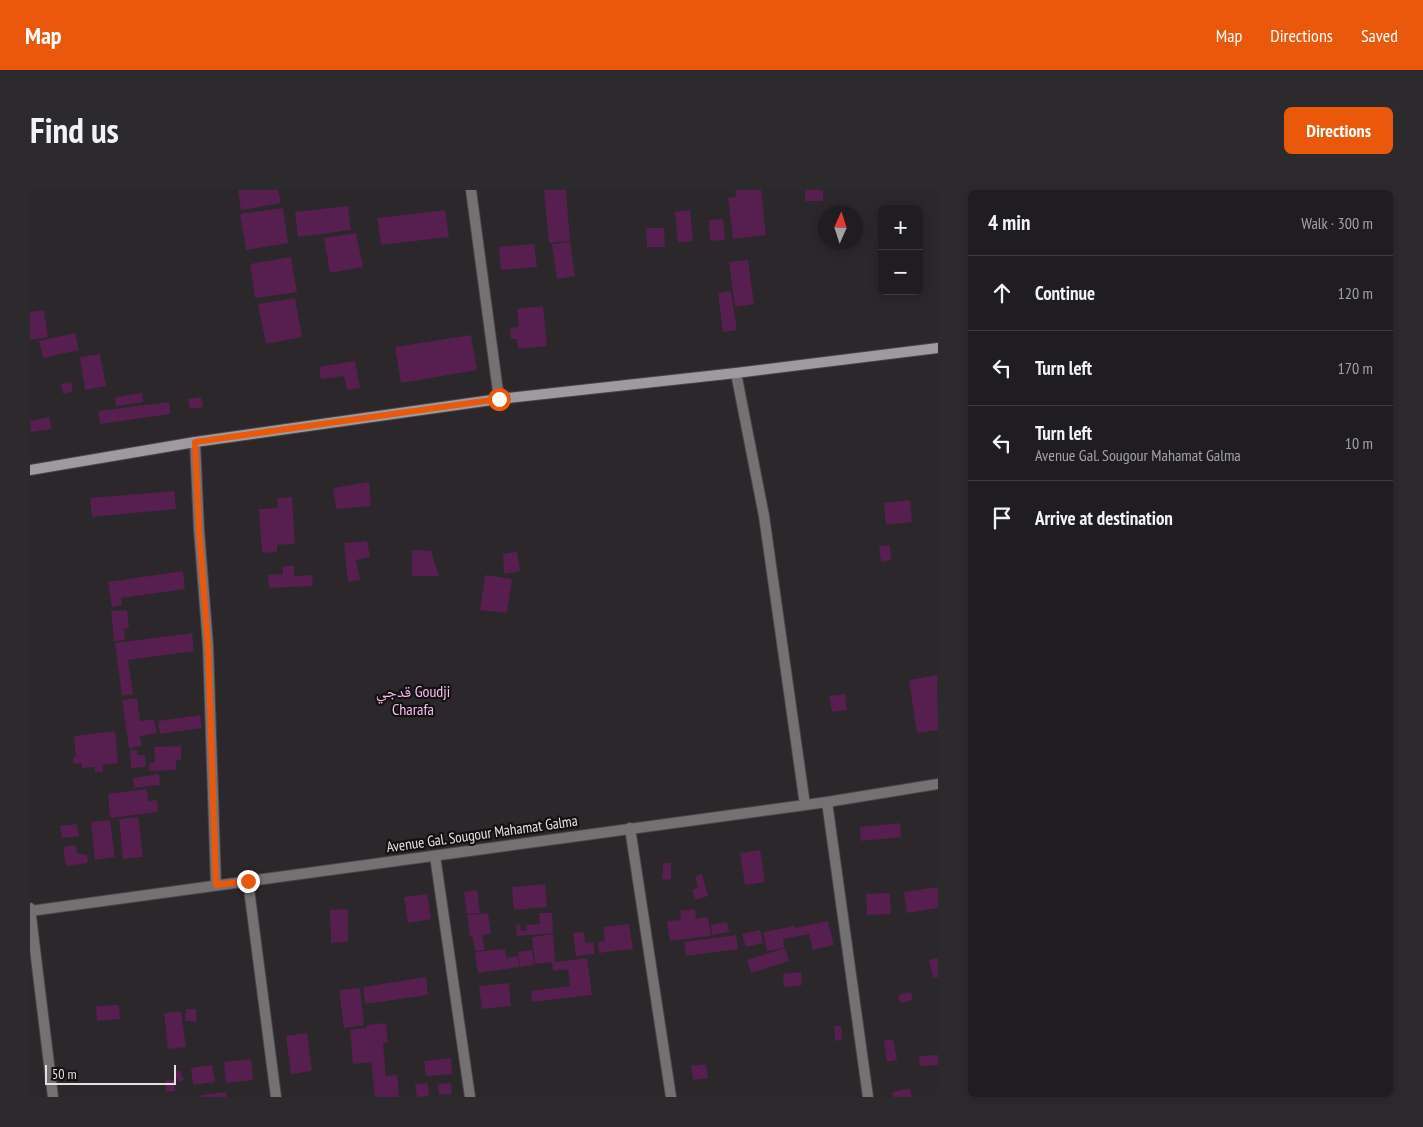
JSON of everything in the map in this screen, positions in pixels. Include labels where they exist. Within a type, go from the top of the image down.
[{"type":"main road","points":[[30,470],[195,442],[499,399],[736,373],[938,348]]},
{"type":"street","points":[[471,190],[499,399]]},
{"type":"street","points":[[736,373],[764,516],[805,805]]},
{"type":"street","points":[[195,442],[199,530],[208,645],[216,885]]},
{"type":"street","name":"Avenue Gal. Sougour Mahamat Galma","points":[[30,910],[827,802],[938,784]]},
{"type":"street","points":[[827,802],[868,1097]]},
{"type":"street","points":[[630,828],[671,1097]]},
{"type":"street","points":[[436,856],[470,1097]]},
{"type":"street","points":[[248,881],[276,1097]]},
{"type":"street","points":[[30,910],[54,1097]]},
{"type":"building","points":[[238,190],[278,190],[281,203],[241,210]]},
{"type":"building","points":[[544,190],[566,190],[570,241],[549,243]]},
{"type":"building","points":[[735,190],[761,190],[766,235],[733,239],[728,198],[736,197]]},
{"type":"building","points":[[805,190],[823,190],[823,201],[805,201]]},
{"type":"building","points":[[348,206],[351,230],[298,237],[295,212]]},
{"type":"building","points":[[283,208],[288,243],[246,250],[240,214]]},
{"type":"building","points":[[445,210],[449,237],[381,245],[377,218]]},
{"type":"building","points":[[690,210],[693,241],[678,243],[675,212]]},
{"type":"building","points":[[723,219],[725,240],[710,241],[709,220]]},
{"type":"building","points":[[646,228],[664,228],[665,247],[647,247]]},
{"type":"building","points":[[356,233],[363,267],[330,273],[324,238]]},
{"type":"building","points":[[570,242],[575,276],[557,279],[552,244]]},
{"type":"building","points":[[534,244],[537,267],[501,270],[499,247]]},
{"type":"building","points":[[291,257],[297,292],[255,298],[250,264]]},
{"type":"building","points":[[748,260],[754,304],[735,307],[729,262]]},
{"type":"building","points":[[731,291],[737,330],[723,332],[718,293]]},
{"type":"building","points":[[295,298],[302,337],[266,344],[258,304]]},
{"type":"building","points":[[543,306],[547,346],[518,349],[517,339],[511,339],[510,328],[519,327],[517,309]]},
{"type":"building","points":[[44,310],[48,337],[30,340],[30,312]]},
{"type":"building","points":[[75,333],[79,350],[43,358],[39,341]]},
{"type":"building","points":[[471,335],[477,370],[401,383],[395,347]]},
{"type":"building","points":[[100,354],[106,386],[85,390],[80,357]]},
{"type":"building","points":[[355,361],[360,388],[347,390],[344,376],[321,379],[319,367]]},
{"type":"building","points":[[71,382],[73,391],[63,394],[61,384]]},
{"type":"building","points":[[142,393],[143,402],[116,406],[115,397]]},
{"type":"building","points":[[201,397],[203,407],[190,409],[188,399]]},
{"type":"building","points":[[169,402],[170,414],[100,424],[98,411]]},
{"type":"building","points":[[49,417],[52,429],[31,432],[30,421]]},
{"type":"building","points":[[369,482],[371,506],[336,509],[333,488]]},
{"type":"building","points":[[174,491],[176,509],[92,517],[90,498]]},
{"type":"building","points":[[292,497],[295,544],[277,545],[277,552],[262,553],[259,509],[278,508],[277,498]]},
{"type":"building","points":[[910,500],[912,522],[886,525],[884,503]]},
{"type":"building","points":[[367,541],[370,557],[356,560],[360,580],[348,582],[344,543]]},
{"type":"building","points":[[890,545],[891,560],[881,562],[879,546]]},
{"type":"building","points":[[412,550],[431,551],[439,576],[412,576]]},
{"type":"building","points":[[517,552],[520,571],[504,574],[503,554]]},
{"type":"building","points":[[283,566],[294,566],[294,576],[312,575],[313,586],[269,588],[268,575],[283,574]]},
{"type":"building","points":[[183,571],[185,589],[121,598],[122,605],[112,607],[108,582]]},
{"type":"building","points":[[485,575],[512,579],[507,613],[480,610]]},
{"type":"building","points":[[127,610],[129,628],[124,629],[125,640],[114,641],[111,611]]},
{"type":"building","points":[[192,633],[194,651],[128,660],[133,694],[122,696],[115,643]]},
{"type":"building","points":[[937,675],[938,730],[917,733],[909,680]]},
{"type":"building","points":[[845,694],[847,710],[832,712],[829,696]]},
{"type":"building","points":[[137,698],[140,721],[154,719],[157,733],[140,736],[142,746],[129,748],[122,700]]},
{"type":"building","points":[[200,715],[202,728],[160,734],[158,721]]},
{"type":"building","points":[[115,731],[118,763],[102,765],[103,772],[95,772],[95,767],[82,768],[82,763],[74,764],[73,757],[76,757],[74,736]]},
{"type":"building","points":[[181,746],[181,759],[176,761],[176,770],[149,771],[149,763],[155,762],[154,747]]},
{"type":"building","points":[[130,750],[137,750],[137,755],[145,755],[146,767],[131,768]]},
{"type":"building","points":[[159,774],[160,785],[134,788],[133,778]]},
{"type":"building","points":[[147,789],[148,801],[157,800],[158,812],[110,818],[108,794]]},
{"type":"building","points":[[138,817],[143,857],[123,859],[119,819]]},
{"type":"building","points":[[110,820],[115,857],[95,860],[91,822]]},
{"type":"building","points":[[900,823],[901,837],[861,841],[860,827]]},
{"type":"building","points":[[77,824],[79,836],[62,838],[60,826]]},
{"type":"building","points":[[76,845],[77,853],[87,855],[88,863],[66,866],[63,847]]},
{"type":"building","points":[[760,850],[765,882],[745,885],[740,853]]},
{"type":"building","points":[[663,863],[671,863],[671,880],[662,879]]},
{"type":"building","points":[[702,874],[708,896],[695,900],[692,890],[698,888],[695,876]]},
{"type":"building","points":[[545,884],[547,907],[514,910],[512,887]]},
{"type":"building","points":[[938,887],[938,908],[907,913],[904,892]]},
{"type":"building","points":[[477,890],[480,913],[467,914],[464,892]]},
{"type":"building","points":[[890,893],[891,914],[867,915],[866,894]]},
{"type":"building","points":[[427,894],[431,919],[408,923],[404,897]]},
{"type":"building","points":[[348,909],[348,942],[331,943],[330,910]]},
{"type":"building","points":[[695,909],[696,919],[708,917],[711,936],[670,941],[667,921],[681,920],[680,911]]},
{"type":"building","points":[[488,913],[491,934],[482,935],[485,950],[475,951],[472,936],[470,936],[467,915]]},
{"type":"building","points":[[539,913],[552,913],[553,933],[517,936],[516,925],[520,924],[521,931],[527,930],[527,925],[540,924]]},
{"type":"building","points":[[828,921],[834,945],[813,950],[809,934],[783,939],[784,948],[767,951],[763,932]]},
{"type":"building","points":[[727,922],[729,932],[712,935],[711,925]]},
{"type":"building","points":[[629,924],[633,949],[599,953],[598,942],[605,941],[603,927]]},
{"type":"building","points":[[760,930],[763,943],[746,947],[742,934]]},
{"type":"building","points":[[584,932],[585,943],[593,942],[595,954],[576,956],[573,933]]},
{"type":"building","points":[[553,934],[555,962],[587,958],[592,995],[532,1002],[531,991],[570,986],[568,969],[553,971],[552,962],[535,964],[532,937]]},
{"type":"building","points":[[736,935],[738,949],[686,956],[684,942]]},
{"type":"building","points":[[785,948],[789,961],[751,973],[747,960]]},
{"type":"building","points":[[505,949],[506,958],[518,956],[519,967],[478,973],[475,952]]},
{"type":"building","points":[[532,950],[534,965],[520,967],[518,952]]},
{"type":"building","points":[[938,958],[938,977],[933,978],[929,960]]},
{"type":"building","points":[[801,972],[802,985],[784,987],[783,974]]},
{"type":"building","points":[[426,977],[428,995],[365,1004],[363,987]]},
{"type":"building","points":[[509,983],[511,1006],[482,1009],[479,986]]},
{"type":"building","points":[[360,988],[364,1025],[344,1028],[339,990]]},
{"type":"building","points":[[911,992],[913,1000],[900,1003],[898,995]]},
{"type":"building","points":[[119,1005],[120,1019],[97,1021],[96,1006]]},
{"type":"building","points":[[186,1009],[196,1009],[197,1022],[185,1021]]},
{"type":"building","points":[[181,1011],[186,1047],[168,1049],[164,1013]]},
{"type":"building","points":[[386,1023],[388,1043],[383,1043],[386,1076],[397,1075],[399,1097],[375,1097],[371,1062],[353,1064],[350,1030],[367,1028],[367,1025]]},
{"type":"building","points":[[834,1026],[841,1026],[842,1040],[835,1041]]},
{"type":"building","points":[[307,1033],[312,1071],[291,1074],[286,1036]]},
{"type":"building","points":[[893,1039],[897,1060],[887,1062],[884,1041]]},
{"type":"building","points":[[938,1055],[938,1065],[920,1066],[919,1056]]},
{"type":"building","points":[[451,1058],[452,1074],[426,1076],[424,1061]]},
{"type":"building","points":[[251,1059],[253,1080],[226,1083],[224,1062]]},
{"type":"building","points":[[706,1064],[708,1078],[693,1080],[691,1066]]},
{"type":"building","points":[[212,1065],[215,1082],[193,1085],[191,1068]]},
{"type":"building","points":[[180,1070],[184,1080],[178,1082],[174,1072]]},
{"type":"building","points":[[174,1080],[175,1091],[166,1092],[165,1081]]},
{"type":"building","points":[[428,1083],[429,1096],[417,1097],[415,1084]]},
{"type":"building","points":[[451,1083],[452,1094],[439,1095],[438,1084]]},
{"type":"building","points":[[910,1088],[912,1097],[893,1097],[892,1092]]},
{"type":"building","points":[[226,1092],[227,1097],[201,1097],[201,1095]]},
{"type":"district","name":"قدجي Goudji Charafa","points":[[413,700]]},
{"type":"route","points":[[248,881],[216,885],[208,645],[199,530],[195,442],[499,399]]}]
